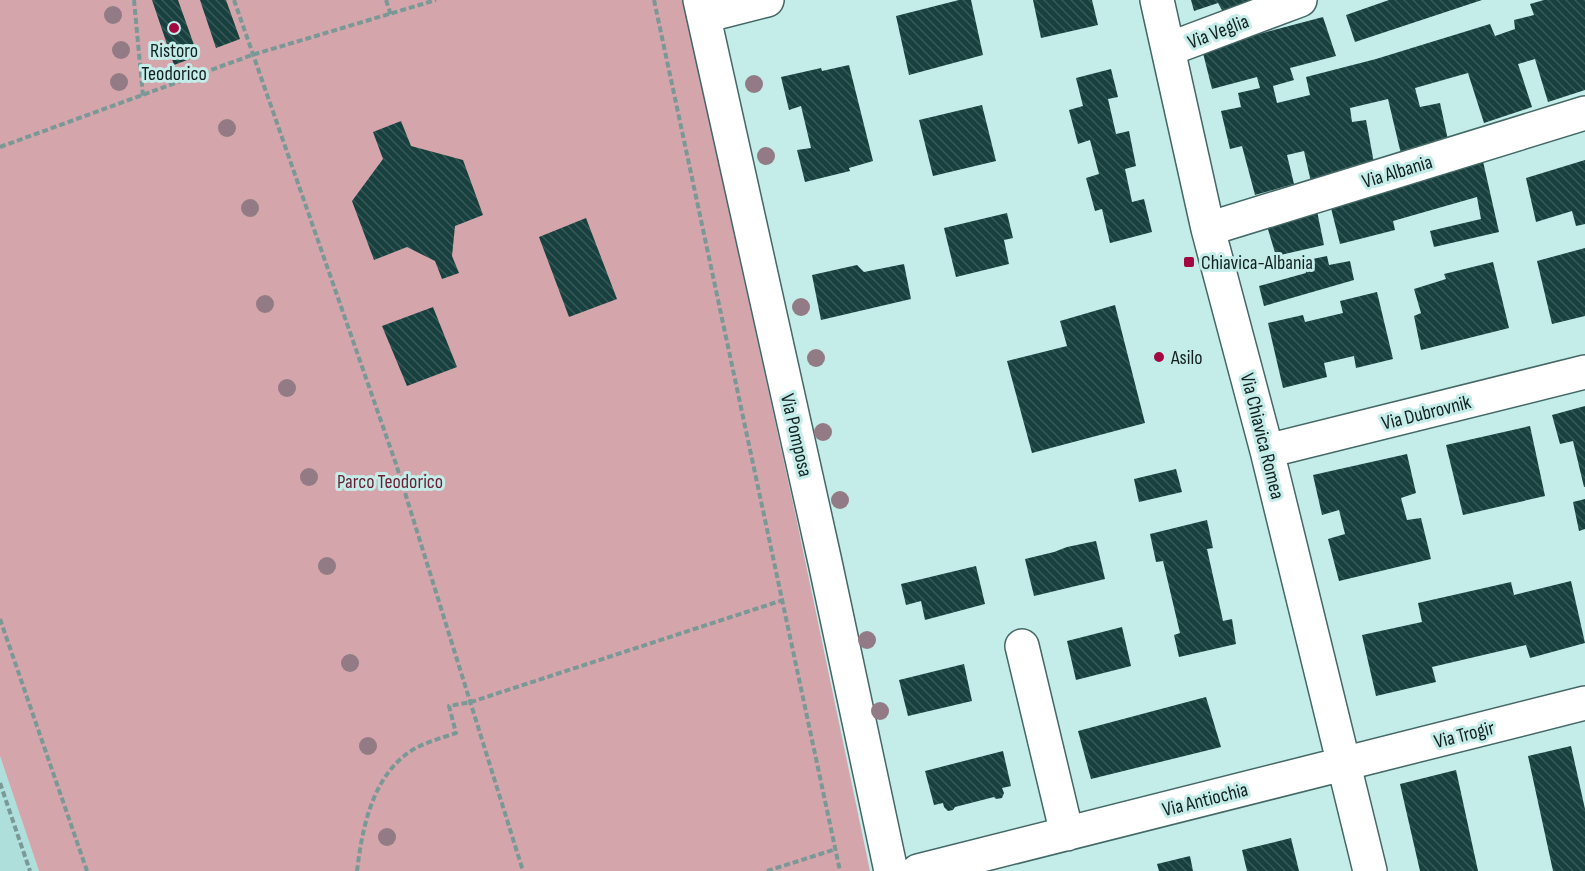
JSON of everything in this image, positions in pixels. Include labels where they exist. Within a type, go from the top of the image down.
[{"type":"street","points":[[702,8],[767,0]]},
{"type":"street","name":"Via Chiavica Romea","points":[[1157,0],[1208,229],[1267,452],[1370,871]]},
{"type":"street","name":"Via Veglia","points":[[1169,49],[1300,0]]},
{"type":"street","name":"Via Pomposa","points":[[702,8],[891,871]]},
{"type":"street","name":"Via Albania","points":[[1208,229],[1585,112]]},
{"type":"street","name":"Via Dubrovnik","points":[[1267,452],[1585,372]]},
{"type":"street","points":[[1022,646],[1066,834]]},
{"type":"street","name":"Via Trogir","points":[[1344,765],[1585,704]]},
{"type":"street","name":"Via Antiochia","points":[[918,871],[1344,765]]},
{"type":"path","points":[[134,0],[143,96]]},
{"type":"path","points":[[234,0],[396,464],[523,871]]},
{"type":"path","points":[[386,0],[391,15]]},
{"type":"path","points":[[0,147],[252,55],[436,0]]},
{"type":"path","points":[[654,0],[840,871]]},
{"type":"path","points":[[357,871],[360,849],[374,794],[404,755],[426,743],[456,733],[449,706],[471,702],[783,600]]},
{"type":"path","points":[[0,619],[87,871]]},
{"type":"path","points":[[0,783],[30,871]]},
{"type":"path","points":[[767,871],[836,849]]},
{"type":"shaded area","points":[[0,756],[39,871],[0,871]]},
{"type":"green space","name":"Parco Teodorico","points":[[0,0],[683,0],[796,517],[870,871],[39,871],[0,756]]},
{"type":"building","points":[[152,0],[178,0],[198,56],[174,65]]},
{"type":"building","points":[[200,0],[226,0],[240,39],[216,48]]},
{"type":"building","points":[[959,0],[971,0],[983,55],[909,75],[896,16]]},
{"type":"building","points":[[1033,0],[1092,0],[1098,25],[1041,38]]},
{"type":"building","points":[[1191,0],[1258,0],[1223,12],[1218,3],[1194,11]]},
{"type":"building","points":[[1389,0],[1482,0],[1355,42],[1346,15]]},
{"type":"building","points":[[1544,0],[1585,0],[1585,90],[1548,102],[1535,59],[1518,64],[1532,107],[1484,123],[1468,73],[1415,88],[1420,107],[1440,103],[1448,140],[1401,154],[1388,99],[1350,108],[1352,122],[1366,120],[1374,163],[1311,182],[1304,151],[1287,155],[1294,184],[1255,195],[1242,146],[1230,149],[1221,111],[1241,107],[1238,93],[1260,88],[1257,77],[1212,89],[1202,49],[1323,17],[1336,56],[1290,68],[1294,80],[1273,86],[1277,103],[1310,95],[1306,77],[1376,59],[1490,24],[1495,36],[1515,29],[1514,20],[1534,15],[1530,4]]},
{"type":"building","points":[[849,65],[873,161],[849,168],[850,171],[805,182],[797,150],[811,148],[801,106],[789,110],[781,77],[821,68],[822,71]]},
{"type":"building","points":[[1111,69],[1118,97],[1108,99],[1116,134],[1129,131],[1136,166],[1125,169],[1132,202],[1144,199],[1152,232],[1110,243],[1102,209],[1095,211],[1086,178],[1099,174],[1090,140],[1078,144],[1069,110],[1083,106],[1076,78]]},
{"type":"building","points":[[982,105],[996,161],[933,176],[919,120]]},
{"type":"building","points":[[401,121],[411,146],[463,160],[483,215],[455,226],[452,256],[459,273],[442,279],[435,261],[407,247],[374,260],[352,201],[383,159],[373,132]]},
{"type":"building","points":[[1482,157],[1499,232],[1434,247],[1430,231],[1481,219],[1477,197],[1393,221],[1395,230],[1340,244],[1331,208]]},
{"type":"building","points":[[1585,160],[1585,224],[1576,226],[1572,211],[1536,222],[1526,178]]},
{"type":"building","points":[[1317,211],[1324,245],[1276,256],[1267,226]]},
{"type":"building","points":[[1007,213],[1013,238],[1004,240],[1009,264],[956,277],[944,228]]},
{"type":"building","points":[[586,218],[617,299],[569,317],[539,237]]},
{"type":"building","points":[[1585,248],[1585,316],[1552,324],[1537,261]]},
{"type":"building","points":[[1327,256],[1329,265],[1350,261],[1354,280],[1264,306],[1259,286],[1306,273],[1303,261]]},
{"type":"building","points":[[1493,262],[1509,328],[1421,350],[1414,316],[1421,313],[1414,289],[1446,279],[1444,274]]},
{"type":"building","points":[[904,264],[911,299],[821,320],[812,275],[857,265],[864,272]]},
{"type":"building","points":[[1377,292],[1393,359],[1356,368],[1354,356],[1324,363],[1327,377],[1283,388],[1268,323],[1303,315],[1305,322],[1343,313],[1340,301]]},
{"type":"building","points":[[1115,305],[1145,423],[1032,453],[1007,361],[1067,346],[1060,321]]},
{"type":"building","points":[[433,307],[457,367],[407,386],[382,326]]},
{"type":"building","points":[[1585,406],[1584,487],[1573,441],[1560,444],[1552,415]]},
{"type":"building","points":[[1530,426],[1545,496],[1463,515],[1446,445]]},
{"type":"building","points":[[1407,454],[1416,493],[1401,498],[1407,520],[1421,518],[1431,559],[1339,581],[1328,539],[1345,534],[1339,510],[1322,515],[1313,475]]},
{"type":"building","points":[[1176,469],[1182,492],[1139,502],[1134,479]]},
{"type":"building","points":[[1585,499],[1585,529],[1579,531],[1573,502]]},
{"type":"building","points":[[1207,520],[1213,548],[1207,549],[1223,621],[1232,619],[1236,644],[1179,657],[1174,635],[1180,633],[1163,561],[1156,562],[1150,534]]},
{"type":"building","points":[[1096,541],[1105,579],[1034,596],[1025,559]]},
{"type":"building","points":[[976,566],[985,604],[925,620],[921,601],[906,605],[901,584]]},
{"type":"building","points":[[1571,581],[1585,643],[1530,658],[1526,645],[1432,667],[1436,682],[1376,696],[1362,635],[1422,622],[1418,603],[1511,582],[1514,595]]},
{"type":"building","points":[[1122,627],[1131,666],[1076,680],[1067,641]]},
{"type":"building","points":[[964,664],[972,701],[908,716],[899,680]]},
{"type":"building","points":[[1206,697],[1221,747],[1091,779],[1078,731]]},
{"type":"building","points":[[1571,746],[1585,809],[1585,871],[1553,871],[1528,756]]},
{"type":"building","points":[[1003,751],[1011,786],[1002,788],[1004,793],[1002,798],[994,797],[948,811],[943,803],[934,805],[925,771]]},
{"type":"building","points":[[1456,770],[1478,871],[1420,871],[1400,784]]},
{"type":"building","points":[[1291,838],[1299,871],[1247,871],[1242,850]]},
{"type":"building","points":[[1190,856],[1193,871],[1159,871],[1157,864]]},
{"type":"place","name":"Ristoro Teodorico","points":[[174,28]]},
{"type":"place","name":"Chiavica-Albania","points":[[1189,262]]},
{"type":"place","name":"Asilo","points":[[1159,357]]}]
